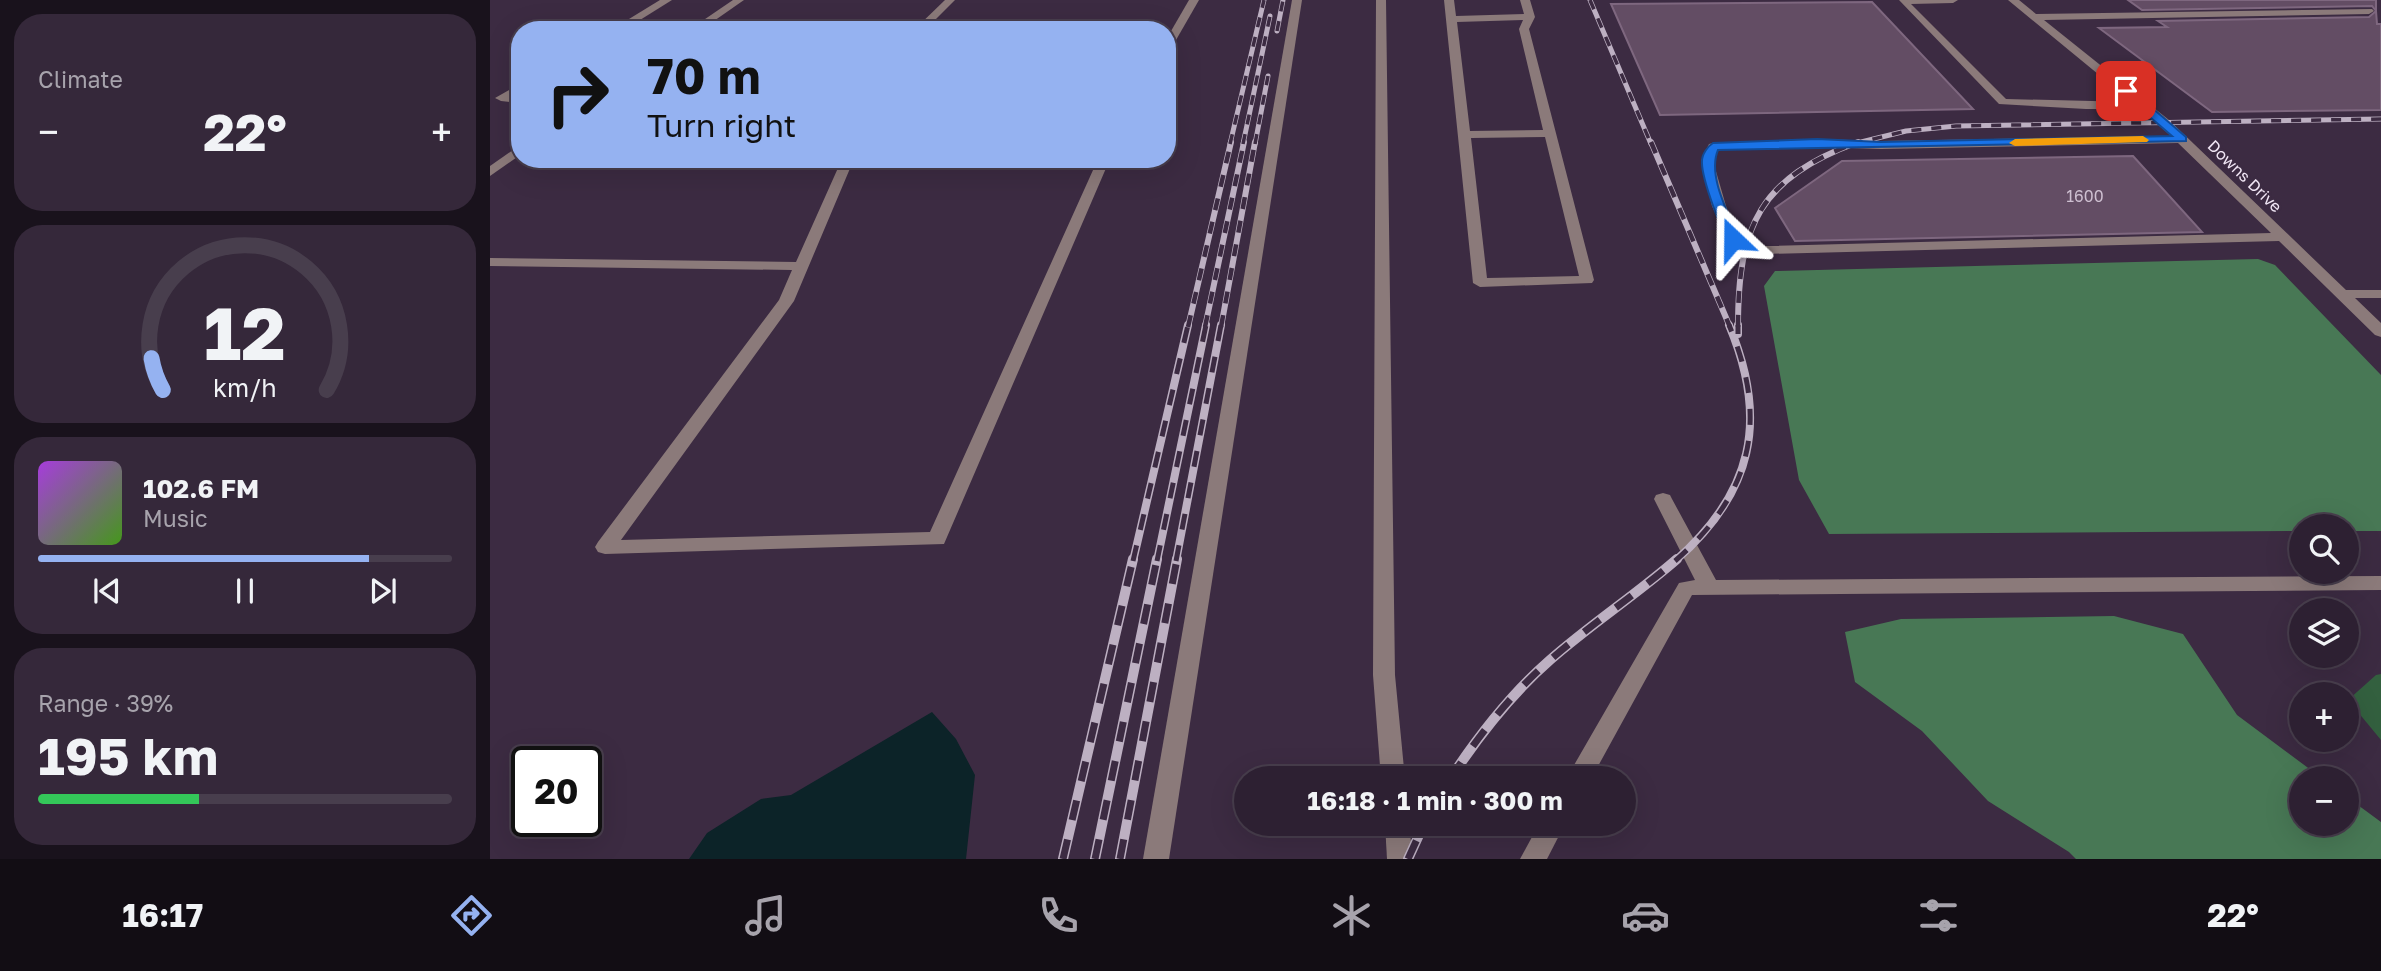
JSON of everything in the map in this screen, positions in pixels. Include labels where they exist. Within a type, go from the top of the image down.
[{"type":"street","points":[[631,21],[667,0]]},
{"type":"street","points":[[708,21],[739,0]]},
{"type":"street","points":[[928,21],[950,0]]},
{"type":"street","points":[[1176,31],[1194,0]]},
{"type":"street","points":[[1156,859],[1297,0]]},
{"type":"street","points":[[1381,0],[1384,675],[1392,766]]},
{"type":"street","points":[[1449,0],[1480,283],[1587,280],[1524,29],[1530,17],[1525,0]]},
{"type":"street","points":[[1953,0],[1903,1],[2003,102],[2086,106],[2144,105]]},
{"type":"street","name":"Downs Drive","points":[[2013,0],[2144,105],[2182,139],[2381,332]]},
{"type":"street","points":[[2034,17],[2369,11]]},
{"type":"street","points":[[1452,19],[1530,17]]},
{"type":"street","points":[[1464,135],[1550,133]]},
{"type":"street","points":[[2182,139],[1881,145],[1817,143],[1713,147],[1707,161],[1719,206],[1733,239],[1765,250],[2283,237]]},
{"type":"street","points":[[490,172],[511,156]]},
{"type":"street","points":[[844,168],[786,301],[605,547],[937,539],[1100,168]]},
{"type":"street","points":[[490,262],[801,266]]},
{"type":"street","points":[[2342,294],[2381,294]]},
{"type":"street","points":[[2361,313],[2381,317]]},
{"type":"street","points":[[1663,499],[1709,587]]},
{"type":"street","points":[[1585,766],[1686,588],[2381,583]]},
{"type":"street","points":[[1398,836],[1400,859]]},
{"type":"street","points":[[1533,859],[1546,836]]},
{"type":"green space","points":[[2258,259],[2275,265],[2381,375],[2381,531],[2359,531],[2359,514],[2289,514],[2289,531],[1829,534],[1799,480],[1764,286],[1775,271]]},
{"type":"green space","points":[[2114,616],[2183,634],[2237,715],[2306,766],[2289,766],[2289,836],[2359,836],[2359,806],[2381,822],[2381,859],[2076,859],[1988,801],[1922,731],[1855,682],[1845,632],[1901,619]]},
{"type":"green space","points":[[2381,674],[2381,740],[2359,713],[2359,690],[2376,675]]},
{"type":"shaded area","points":[[932,712],[956,739],[975,775],[966,859],[689,859],[707,833],[761,799],[791,795]]},
{"type":"building","points":[[2128,0],[2376,0],[2376,11],[2372,6],[2142,10]]},
{"type":"building","points":[[1872,2],[1973,109],[1660,115],[1611,4]]},
{"type":"building","points":[[2376,11],[2377,24],[2381,24],[2381,110],[2212,112],[2099,28],[2167,27],[2158,21],[2369,17]]},
{"type":"building","points":[[2133,156],[2202,232],[1795,241],[1775,208],[1842,161]]},
{"type":"railway","points":[[1230,144],[1264,0]]},
{"type":"railway","points":[[1277,31],[1283,0]]},
{"type":"railway","points":[[1590,0],[1651,144]]},
{"type":"railway","points":[[1243,144],[1270,16]]},
{"type":"railway","points":[[1255,144],[1268,76]]},
{"type":"railway","points":[[1854,144],[1906,131],[1956,126],[2381,119]]},
{"type":"railway","points":[[1188,327],[1231,142]]},
{"type":"railway","points":[[1205,327],[1244,142]]},
{"type":"railway","points":[[1221,327],[1255,142]]},
{"type":"railway","points":[[1651,142],[1730,327]]},
{"type":"railway","points":[[1854,144],[1858,142]]},
{"type":"railway","points":[[1738,327],[1743,260],[1750,233],[1761,210],[1777,189],[1798,172],[1854,144]]},
{"type":"railway","points":[[1133,561],[1188,325]]},
{"type":"railway","points":[[1157,561],[1206,325]]},
{"type":"railway","points":[[1176,561],[1221,325]]},
{"type":"railway","points":[[1677,559],[1722,509],[1737,481],[1746,453],[1750,423],[1748,392],[1729,325]]},
{"type":"railway","points":[[1738,327],[1738,334]]},
{"type":"railway","points":[[1063,859],[1133,559]]},
{"type":"railway","points":[[1095,859],[1157,559]]},
{"type":"railway","points":[[1120,859],[1177,559]]},
{"type":"railway","points":[[1459,766],[1496,716],[1536,673],[1677,559]]},
{"type":"railway","points":[[1408,859],[1419,836]]},
{"type":"slow traffic","points":[[2015,143],[2143,140]]},
{"type":"route","points":[[1733,239],[1719,206],[1707,161],[1713,147],[1817,143],[1881,145],[2182,139],[2126,91]]}]
